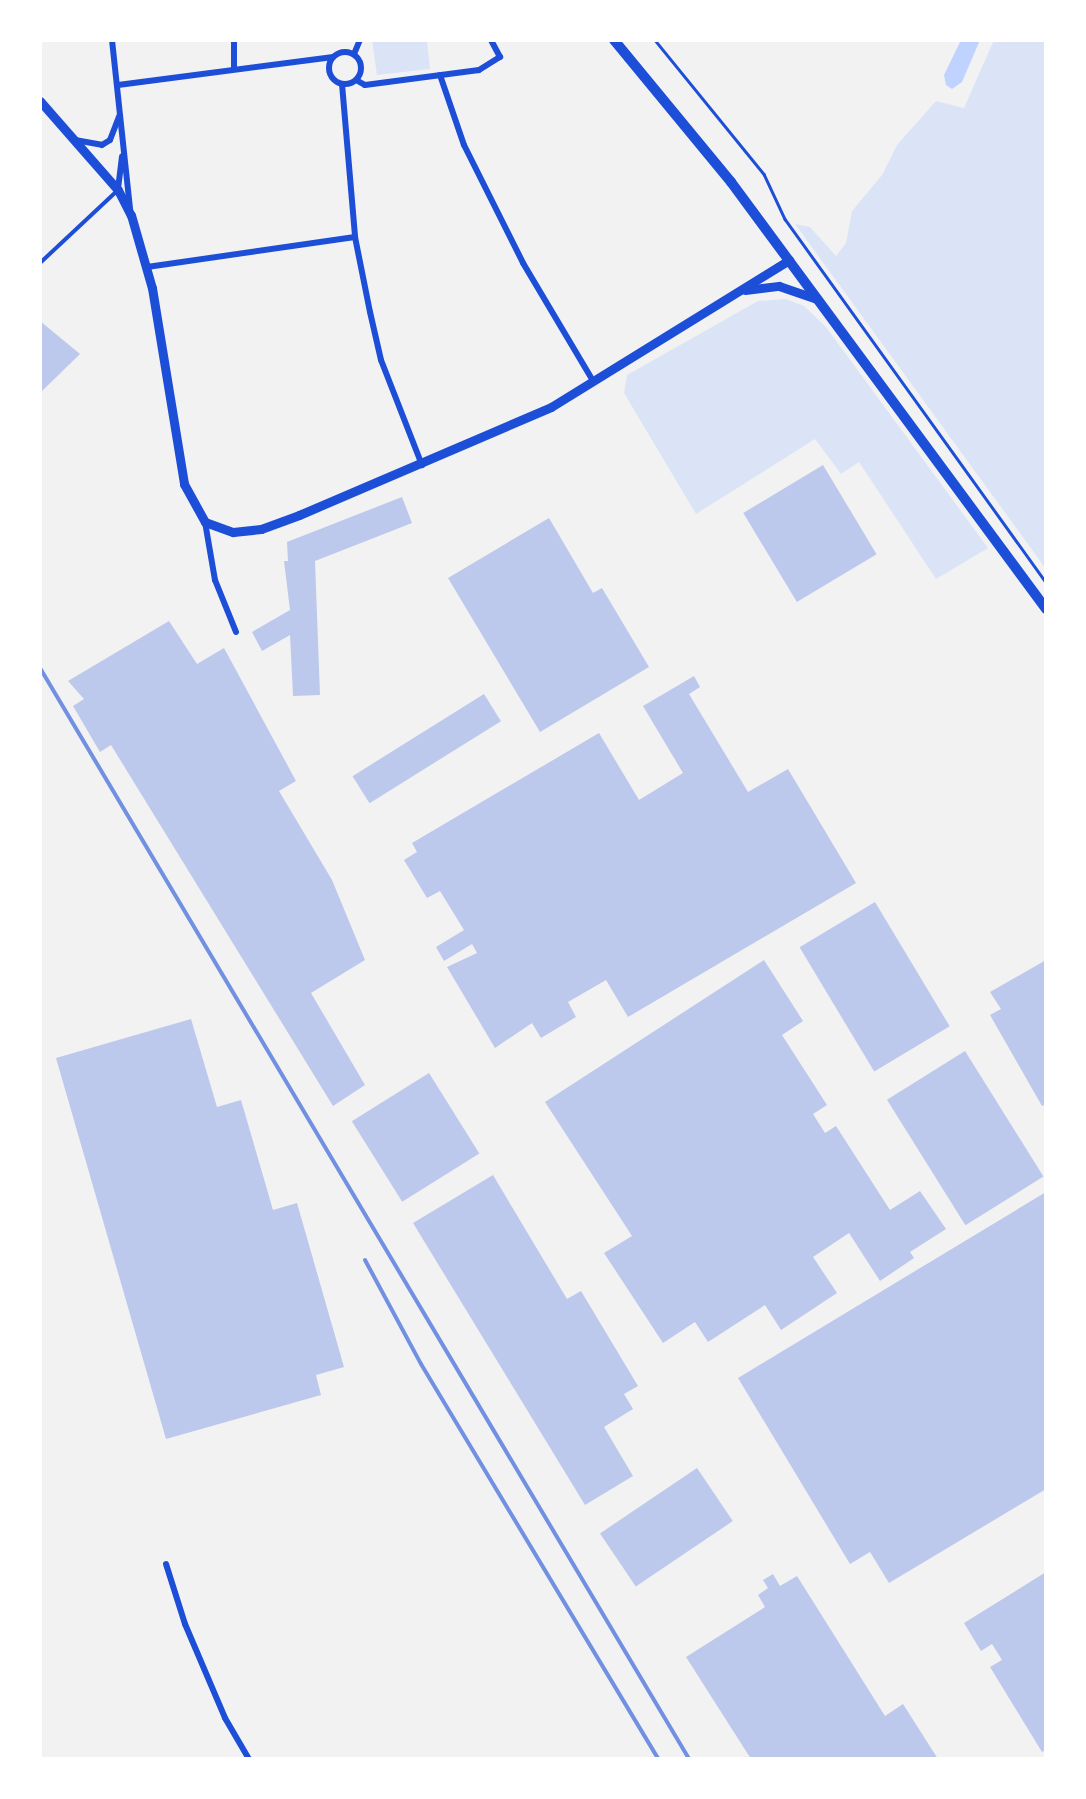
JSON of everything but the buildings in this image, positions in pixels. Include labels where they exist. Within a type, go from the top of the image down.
[{"type":"main road","points":[[614,40],[789,260],[1046,608]]},
{"type":"street","points":[[112,40],[131,215]]},
{"type":"street","points":[[234,40],[234,68]]},
{"type":"street","points":[[354,54],[360,40]]},
{"type":"street","points":[[342,84],[356,80],[365,85],[495,64],[500,57],[491,40]]},
{"type":"street","points":[[118,86],[354,54]]},
{"type":"street","points":[[354,54],[360,62],[356,80]]},
{"type":"street","points":[[334,56],[330,73],[342,84],[355,237],[381,360],[422,465]]},
{"type":"street","points":[[440,75],[464,144],[523,263],[594,383]]},
{"type":"street","points":[[40,101],[118,190],[131,215],[147,267],[179,464],[191,502],[205,522],[215,580],[236,632]]},
{"type":"street","points":[[74,140],[102,145],[110,140],[121,110]]},
{"type":"street","points":[[118,190],[121,110]]},
{"type":"street","points":[[147,267],[355,237]]},
{"type":"street","points":[[205,522],[233,532],[274,525],[422,465],[551,407],[594,383],[789,260]]},
{"type":"street","points":[[742,291],[779,286],[819,300]]},
{"type":"street","points":[[166,1564],[185,1624],[225,1718],[249,1759]]},
{"type":"lane","points":[[40,263],[118,190]]},
{"type":"path","points":[[655,40],[764,174],[785,219],[1046,582]]},
{"type":"shaded area","points":[[372,40],[427,40],[430,69],[377,75]]},
{"type":"shaded area","points":[[994,40],[1046,40],[1046,569],[795,224],[810,227],[836,256],[846,243],[852,211],[882,175],[897,145],[936,101],[964,108]]},
{"type":"shaded area","points":[[786,299],[804,306],[826,327],[988,548],[936,579],[859,462],[841,474],[815,439],[696,514],[624,393],[627,375],[758,301]]},
{"type":"water","points":[[961,40],[980,40],[962,82],[952,89],[946,85],[944,75]]},
{"type":"railway","points":[[40,668],[689,1759]]},
{"type":"railway","points":[[365,1260],[421,1364],[658,1759]]}]
